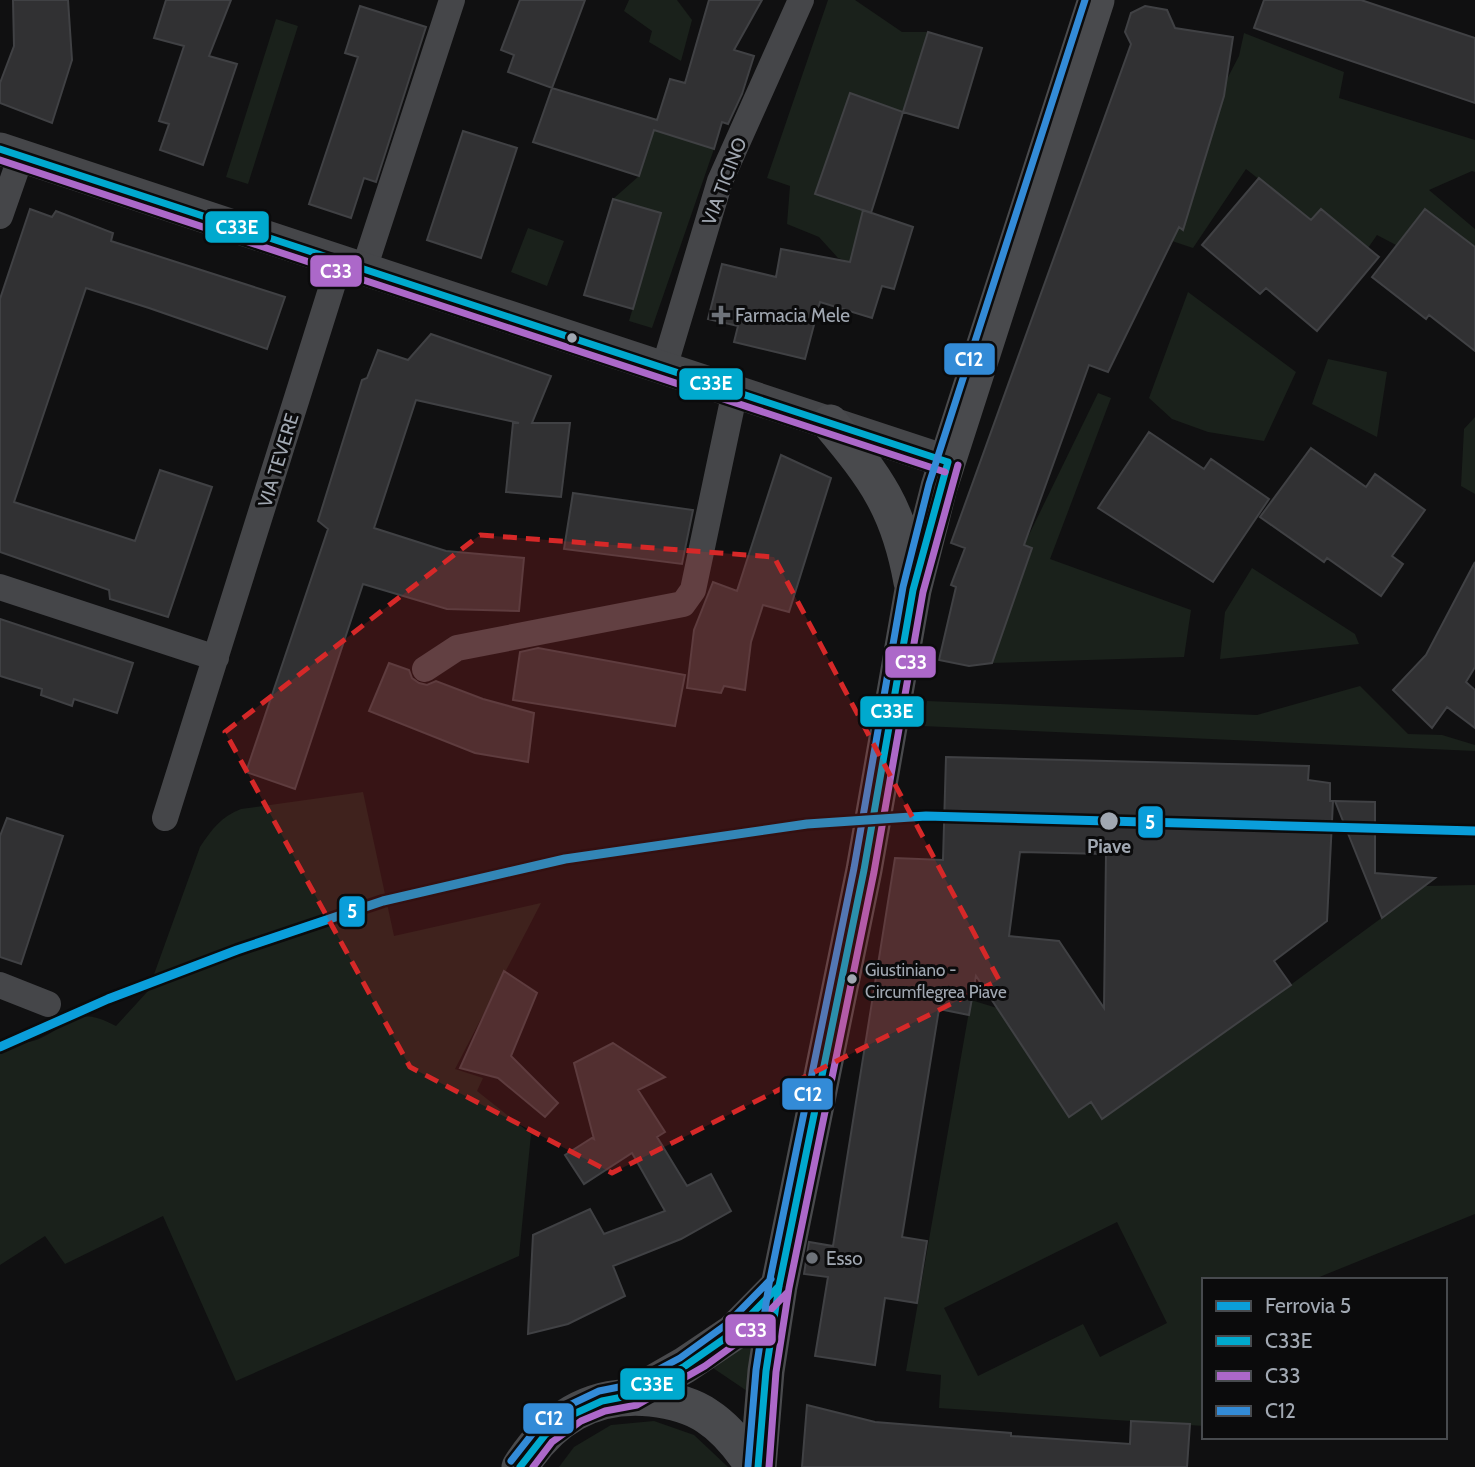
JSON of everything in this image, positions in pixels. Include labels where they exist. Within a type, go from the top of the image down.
[{"type":"main road","points":[[756,1467],[766,1371],[779,1286],[864,870],[914,590],[948,462],[1096,0]]},
{"type":"main road","points":[[830,423],[863,463],[889,501],[907,551],[914,590]]},
{"type":"main road","points":[[631,1396],[685,1365],[734,1332],[779,1286]]},
{"type":"main road","points":[[520,1467],[532,1448],[552,1427],[576,1411],[603,1401],[631,1396],[670,1400],[706,1415],[735,1439],[756,1467]]},
{"type":"street","name":"VIA TEVERE","points":[[165,818],[216,658],[352,265],[452,0]]},
{"type":"street","name":"VIA TICINO","points":[[664,368],[720,181],[802,0]]},
{"type":"street","points":[[0,216],[11,153],[948,462]]},
{"type":"street","points":[[425,670],[457,648],[683,604],[693,590],[735,391]]},
{"type":"street","points":[[0,587],[216,658]]},
{"type":"street","points":[[0,985],[48,1004]]},
{"type":"highlighted area","points":[[480,535],[774,557],[999,980],[612,1173],[410,1067],[225,732]]},
{"type":"shaded area","points":[[629,0],[677,0],[692,20],[681,61],[649,42],[652,31],[624,11]]},
{"type":"shaded area","points":[[828,0],[855,0],[902,32],[928,32],[903,112],[850,93],[815,193],[863,210],[850,262],[838,258],[819,237],[787,224],[790,186],[767,178]]},
{"type":"shaded area","points":[[276,19],[298,26],[248,184],[226,177]]},
{"type":"shaded area","points":[[1244,33],[1344,72],[1339,98],[1475,140],[1475,172],[1429,190],[1475,229],[1475,247],[1425,209],[1396,245],[1377,235],[1368,248],[1321,209],[1311,220],[1246,169],[1193,248],[1172,241],[1191,203],[1227,79],[1239,56]]},
{"type":"shaded area","points":[[654,130],[714,149],[652,328],[629,321],[661,213],[613,199],[639,176]]},
{"type":"shaded area","points":[[528,228],[564,241],[547,286],[511,272]]},
{"type":"shaded area","points":[[1188,292],[1296,372],[1264,441],[1208,432],[1172,419],[1149,398]]},
{"type":"shaded area","points":[[1328,359],[1387,372],[1377,437],[1312,404]]},
{"type":"shaded area","points":[[1098,393],[1111,398],[1050,559],[1191,610],[1184,657],[992,663],[1032,549],[1024,545]]},
{"type":"shaded area","points":[[1475,417],[1475,494],[1461,486],[1464,429]]},
{"type":"shaded area","points":[[1252,568],[1355,634],[1359,644],[1220,659],[1225,612]]},
{"type":"shaded area","points":[[1360,686],[1408,734],[1442,735],[1475,745],[1475,751],[922,726],[927,701],[1257,715]]},
{"type":"shaded area","points":[[363,792],[394,936],[541,903],[455,1069],[483,1078],[477,1091],[531,1134],[519,1256],[236,1381],[163,1216],[65,1264],[45,1236],[0,1265],[0,1045],[35,1041],[68,1022],[83,1017],[103,1020],[116,1026],[148,991],[200,847],[213,829],[228,816],[241,809]]},
{"type":"shaded area","points":[[1475,885],[1475,1214],[1317,1278],[1202,1278],[1202,1426],[939,1408],[941,1375],[906,1371],[971,1000],[997,1008],[1069,1117],[1091,1102],[1102,1118],[1425,886]],"holes":[[[1117,1222],[1167,1323],[1100,1357],[1083,1324],[978,1376],[944,1308]]]},
{"type":"shaded area","points":[[763,1333],[750,1393],[713,1368]]},
{"type":"shaded area","points":[[654,1421],[694,1435],[728,1467],[559,1467],[574,1447],[611,1425]]},
{"type":"building","points":[[13,0],[68,0],[72,60],[52,123],[0,103],[0,83],[14,46]]},
{"type":"building","points":[[166,0],[231,0],[209,56],[237,64],[203,165],[160,150],[169,124],[159,121],[184,46],[154,38]]},
{"type":"building","points":[[520,0],[585,0],[552,88],[508,72],[514,55],[501,50]]},
{"type":"building","points":[[709,0],[762,0],[734,50],[754,56],[742,94],[728,124],[722,122],[714,149],[654,130],[639,176],[533,142],[552,88],[657,120],[670,79],[685,83]]},
{"type":"building","points":[[1264,0],[1361,0],[1475,38],[1475,103],[1254,28]]},
{"type":"building","points":[[360,6],[426,27],[376,182],[364,178],[351,218],[309,204],[358,57],[345,53]]},
{"type":"building","points":[[1145,6],[1167,10],[1175,28],[1233,37],[1224,96],[1183,230],[1179,227],[1108,372],[1089,365],[1024,545],[1032,548],[992,663],[969,666],[939,660],[956,587],[951,585],[965,548],[951,543],[1131,44],[1125,32],[1131,13]]},
{"type":"building","points":[[928,32],[982,48],[958,128],[903,112]]},
{"type":"building","points":[[850,93],[903,112],[871,213],[815,194]]},
{"type":"building","points":[[463,131],[517,148],[481,258],[427,240]]},
{"type":"building","points":[[1259,178],[1311,220],[1321,209],[1379,257],[1317,331],[1266,288],[1260,294],[1202,245]]},
{"type":"building","points":[[613,199],[661,213],[633,309],[584,295]]},
{"type":"building","points":[[30,209],[52,217],[56,211],[113,233],[111,241],[285,297],[267,349],[86,288],[14,502],[135,541],[160,470],[212,487],[168,617],[110,599],[109,590],[0,552],[0,299]]},
{"type":"building","points":[[1425,209],[1475,247],[1475,351],[1429,315],[1426,319],[1372,277]]},
{"type":"building","points":[[863,210],[913,227],[894,289],[882,286],[872,318],[820,302],[805,359],[734,342],[738,326],[708,319],[722,264],[776,277],[781,249],[850,262]]},
{"type":"building","points":[[431,334],[551,376],[532,423],[570,423],[561,497],[506,492],[513,423],[519,423],[416,400],[374,528],[446,551],[524,558],[519,611],[447,609],[363,584],[295,789],[246,772],[328,529],[318,521],[362,380],[367,378],[378,350],[408,360]]},
{"type":"building","points":[[1149,432],[1204,469],[1211,459],[1269,499],[1213,582],[1098,508]]},
{"type":"building","points":[[1311,448],[1366,487],[1375,474],[1425,510],[1392,556],[1403,564],[1381,596],[1327,558],[1324,562],[1260,517]]},
{"type":"building","points":[[781,455],[831,478],[789,612],[763,605],[751,642],[745,690],[724,686],[721,693],[687,688],[694,630],[713,582],[737,591]]},
{"type":"building","points":[[573,493],[693,510],[682,564],[564,549]]},
{"type":"building","points":[[1475,562],[1475,667],[1466,682],[1475,690],[1475,728],[1447,707],[1432,728],[1393,690],[1426,655]]},
{"type":"building","points":[[0,619],[133,663],[117,713],[74,699],[72,706],[41,695],[42,689],[0,676]]},
{"type":"building","points":[[538,648],[685,675],[675,726],[513,700],[520,652]]},
{"type":"building","points":[[389,663],[409,670],[412,678],[419,683],[427,685],[436,681],[483,699],[534,713],[528,762],[475,753],[369,711]]},
{"type":"building","points":[[946,757],[1309,766],[1308,780],[1330,783],[1330,801],[1333,801],[1327,921],[1274,961],[1291,985],[1102,1119],[1091,1102],[1069,1117],[976,976],[969,1015],[939,1009],[902,1237],[927,1241],[917,1303],[885,1298],[875,1365],[815,1356],[828,1277],[804,1274],[809,1242],[833,1246],[895,858],[943,860]],"holes":[[[1020,852],[1106,854],[1104,1008],[1059,941],[1009,936]]]},
{"type":"building","points":[[1335,801],[1375,802],[1375,873],[1435,878],[1382,918]]},
{"type":"building","points":[[7,818],[63,836],[21,964],[0,957],[0,836]]},
{"type":"building","points":[[504,971],[537,993],[511,1056],[558,1103],[545,1117],[498,1078],[460,1068]]},
{"type":"building","points":[[613,1043],[665,1077],[638,1090],[665,1132],[657,1137],[687,1186],[711,1174],[731,1211],[681,1239],[613,1266],[625,1296],[568,1324],[528,1334],[533,1235],[590,1209],[604,1234],[665,1211],[632,1153],[584,1184],[565,1155],[594,1139],[574,1063]]},
{"type":"building","points":[[807,1405],[875,1422],[1011,1433],[1011,1436],[1130,1444],[1131,1421],[1190,1424],[1187,1467],[802,1467]]},
{"type":"rail line","name":"5","points":[[0,1047],[108,999],[237,950],[383,901],[565,859],[807,824],[926,816],[1475,831]]},
{"type":"transit line","name":"C12","points":[[748,1466],[756,1370],[769,1284],[854,868],[903,587],[929,484],[1085,0]]},
{"type":"transit line","name":"C33E","points":[[0,149],[948,462]]},
{"type":"transit line","name":"C33","points":[[0,160],[945,472]]},
{"type":"transit line","name":"C33E","points":[[758,1467],[766,1371],[779,1286],[864,870],[913,590],[948,462]]},
{"type":"transit line","name":"C33","points":[[769,1467],[776,1372],[789,1288],[874,872],[923,592],[958,465]]},
{"type":"transit line","name":"C12","points":[[511,1461],[537,1428],[559,1410],[599,1391],[629,1385],[680,1358],[727,1324],[771,1279]]},
{"type":"transit line","name":"C33E","points":[[520,1467],[545,1435],[565,1418],[602,1401],[633,1395],[685,1366],[734,1332],[779,1286]]},
{"type":"transit line","name":"C33","points":[[533,1467],[552,1442],[581,1421],[605,1411],[637,1405],[705,1366],[741,1340],[787,1293]]},
{"type":"place","name":"Farmacia Mele","points":[[721,315]]},
{"type":"place","name":"Piave","points":[[1109,821]]},
{"type":"place","name":"Giustiniano - Circumflegrea Piave","points":[[852,979]]},
{"type":"place","name":"Esso","points":[[812,1258]]}]
